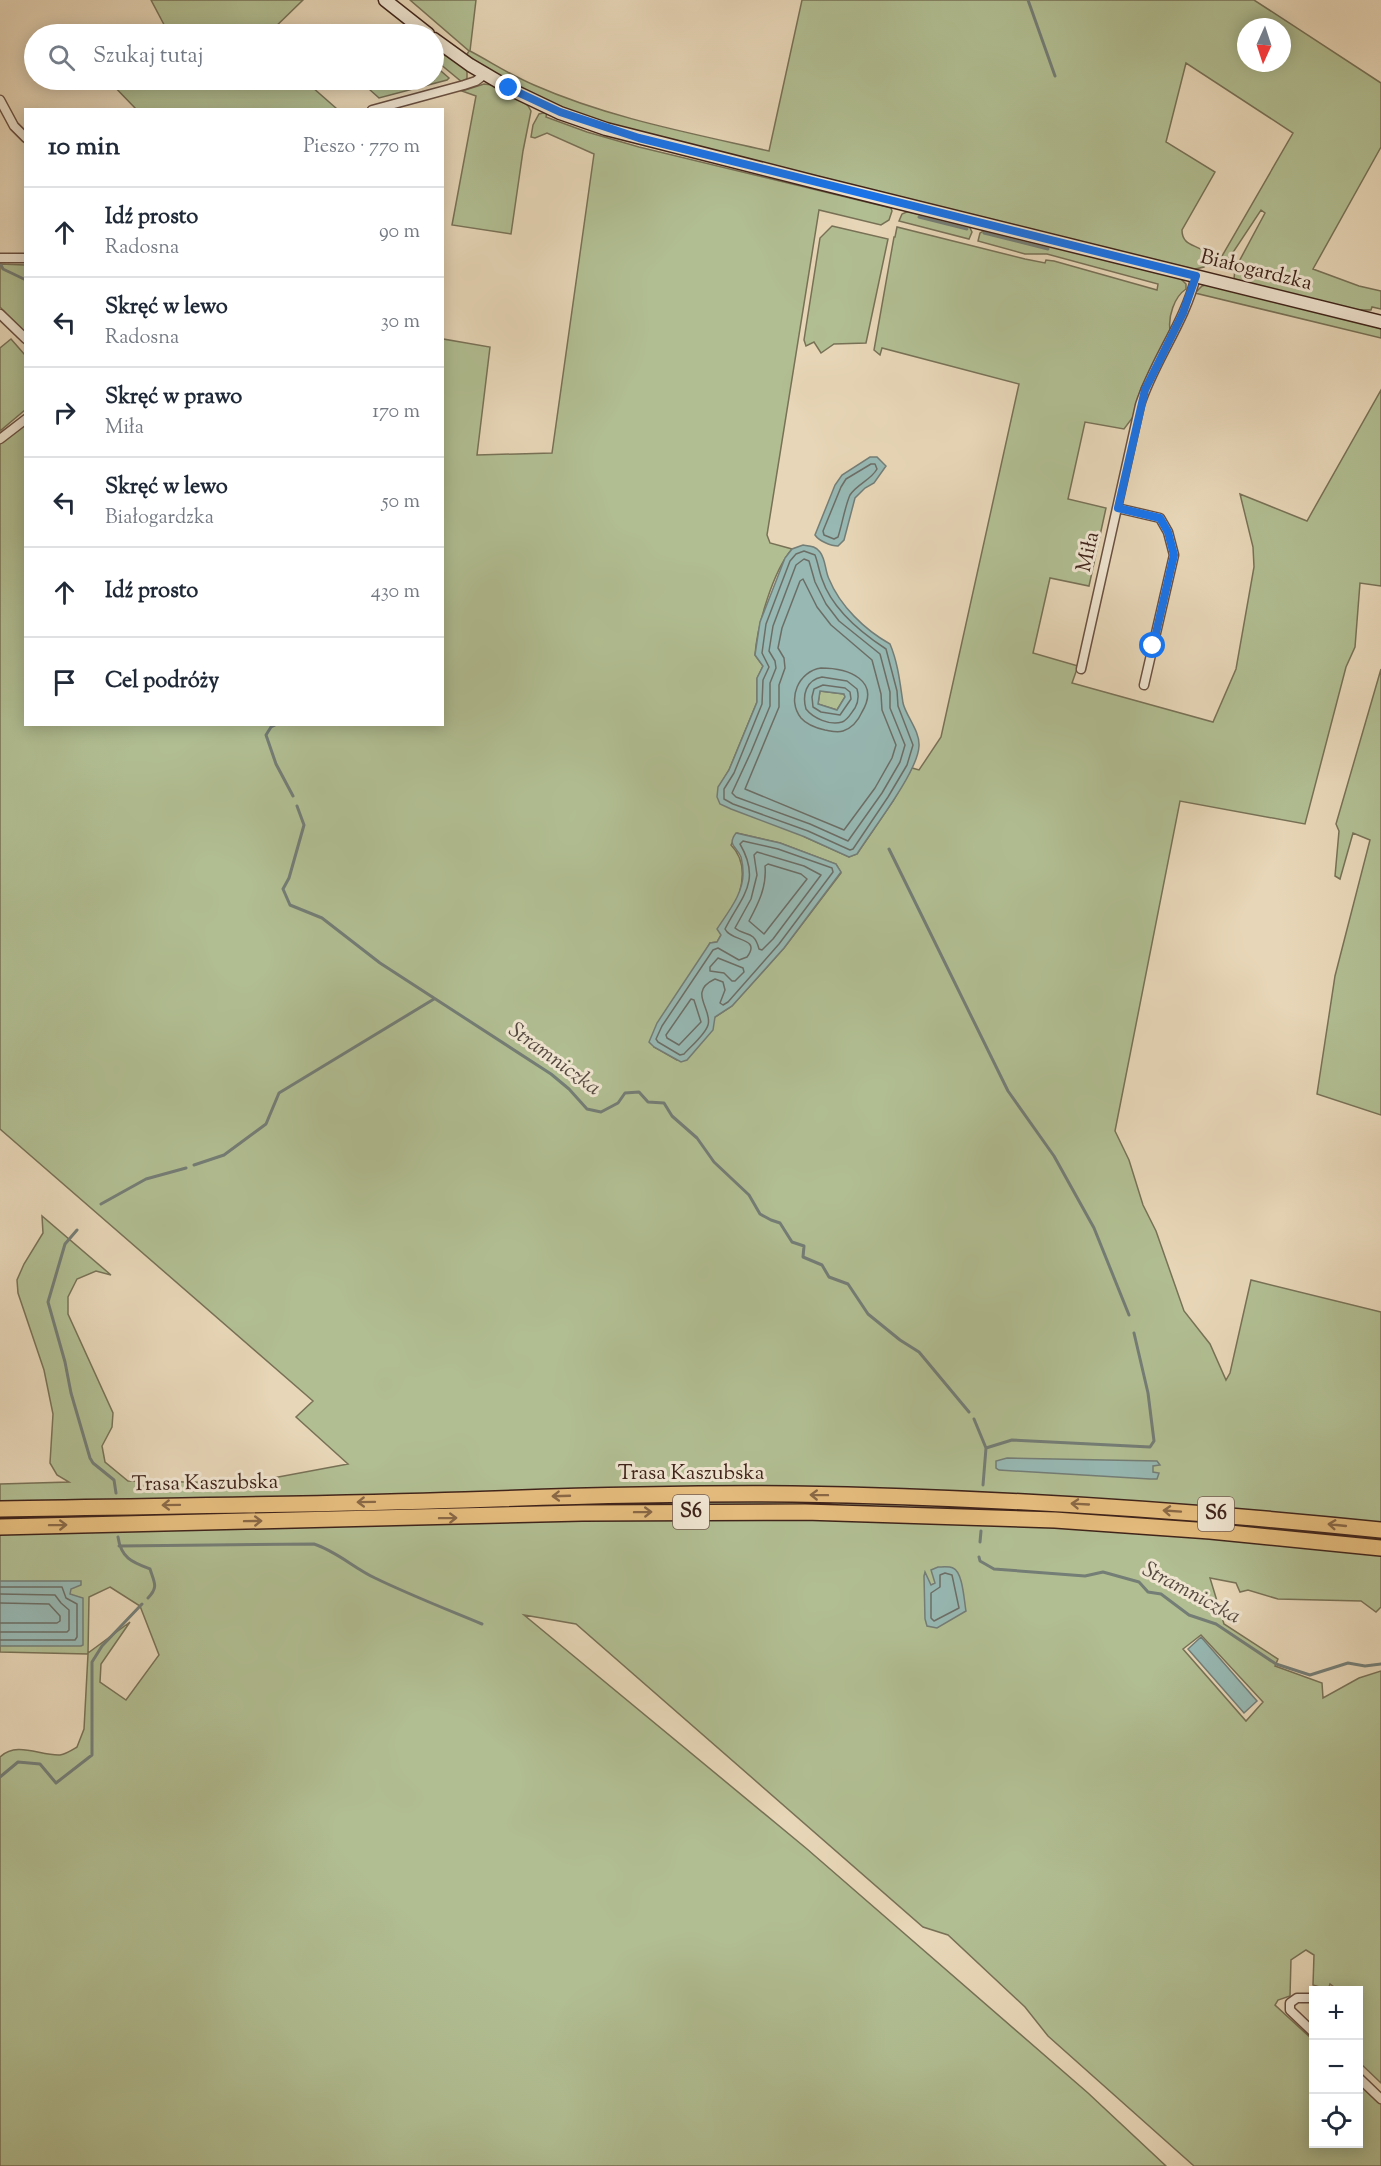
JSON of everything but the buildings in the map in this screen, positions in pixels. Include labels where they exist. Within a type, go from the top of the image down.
[{"type":"highway","name":"Trasa Kaszubska","points":[[0,1509],[645,1494],[788,1494],[952,1498],[1086,1505],[1215,1514],[1381,1530]]},
{"type":"highway","name":"Trasa Kaszubska","points":[[0,1527],[582,1513],[796,1512],[1055,1520],[1210,1531],[1381,1548]]},
{"type":"main road","points":[[385,0],[415,24]]},
{"type":"main road","name":"Białogardzka","points":[[444,46],[485,74],[524,96],[560,112],[639,138],[1381,322]]},
{"type":"street","points":[[379,108],[464,85],[476,81],[485,74]]},
{"type":"street","points":[[0,100],[14,126],[24,136]]},
{"type":"street","points":[[0,258],[24,258]]},
{"type":"street","name":"Miła","points":[[1081,669],[1145,390],[1183,313],[1196,276]]},
{"type":"street","points":[[0,314],[24,337]]},
{"type":"street","points":[[0,439],[24,421]]},
{"type":"street","points":[[1118,508],[1160,518],[1174,549],[1144,685]]},
{"type":"street","points":[[1309,1998],[1297,1998],[1290,2003],[1290,2010],[1309,2028]]},
{"type":"street","points":[[1363,2081],[1381,2099]]},
{"type":"green space","points":[[151,0],[303,0],[278,24],[164,24]]},
{"type":"green space","points":[[410,0],[476,0],[470,51],[562,97],[620,116],[769,151],[802,0],[1254,0],[1282,18],[1237,18],[1237,72],[1291,72],[1291,24],[1381,83],[1381,147],[1313,269],[1359,286],[1381,291],[1381,309],[1372,307],[1371,310],[1352,310],[1234,279],[1235,269],[1265,213],[1261,210],[1222,269],[1218,266],[1293,133],[1186,63],[1166,142],[1215,172],[1182,230],[1185,240],[1208,257],[1204,267],[1191,270],[650,136],[595,120],[532,95],[466,56],[469,51],[444,29],[444,24],[438,24]]},
{"type":"green space","points":[[444,54],[467,69],[467,79],[462,82],[444,67]]},
{"type":"green space","points":[[484,84],[511,93],[523,101],[531,111],[511,234],[452,225],[476,96],[462,91]]},
{"type":"green space","points":[[118,90],[315,90],[336,108],[135,108]]},
{"type":"green space","points":[[370,90],[409,90],[379,98]]},
{"type":"green space","points":[[547,112],[546,117],[639,147],[891,208],[889,220],[881,225],[819,210],[767,535],[770,543],[792,549],[772,585],[759,629],[755,655],[763,666],[757,679],[757,702],[729,770],[719,787],[805,837],[849,857],[857,854],[912,768],[919,770],[941,737],[1019,384],[882,348],[880,355],[874,350],[897,227],[1025,259],[1045,263],[1046,260],[1054,261],[1157,290],[1158,284],[1047,254],[1025,254],[978,241],[980,233],[987,229],[1180,278],[1186,284],[1186,289],[1178,297],[1173,308],[1170,330],[1141,388],[1133,417],[1124,429],[1085,422],[1068,499],[1106,508],[1089,586],[1050,578],[1033,653],[1078,666],[1072,683],[1213,722],[1236,669],[1254,567],[1253,547],[1240,494],[1307,521],[1381,390],[1381,586],[1360,583],[1355,647],[1346,667],[1305,824],[1180,801],[1115,1131],[1129,1160],[1143,1205],[1156,1231],[1184,1311],[1210,1344],[1226,1380],[1230,1373],[1251,1280],[1381,1312],[1381,1607],[1376,1612],[1361,1601],[1278,1599],[1248,1590],[1240,1592],[1236,1583],[1210,1578],[1224,1624],[1278,1659],[1275,1666],[1322,1683],[1323,1698],[1359,1678],[1381,1671],[1381,2083],[1363,2066],[1363,1986],[1313,1985],[1314,1955],[1306,1950],[1291,1960],[1290,1996],[1278,2000],[1275,2005],[1309,2036],[1309,2148],[1363,2148],[1363,2087],[1381,2104],[1381,2166],[1194,2166],[1048,2036],[1025,2007],[948,1935],[923,1927],[576,1624],[524,1615],[807,1849],[1088,2093],[1166,2166],[0,2166],[0,1757],[14,1750],[60,1755],[77,1747],[84,1729],[88,1654],[0,1652],[0,1484],[69,1482],[57,1475],[50,1463],[53,1414],[44,1370],[18,1293],[17,1280],[43,1233],[42,1216],[111,1275],[96,1271],[77,1279],[68,1297],[68,1314],[113,1413],[112,1427],[102,1446],[105,1462],[128,1481],[246,1483],[348,1464],[296,1417],[313,1401],[0,1129],[0,440],[24,424],[24,726],[444,726],[444,339],[490,347],[477,455],[552,453],[594,154],[547,133],[535,138],[531,137],[533,125],[539,114]],"holes":[[[737,833],[780,843],[836,864],[841,873],[784,948],[732,1006],[715,1017],[677,1060],[654,1047],[710,943],[717,942],[735,907],[742,880],[742,867],[731,845]],[[110,1587],[140,1606],[159,1655],[126,1700],[100,1682],[101,1664],[130,1622],[88,1653],[89,1597]],[[1201,1635],[1263,1702],[1246,1721],[1183,1649]]]},
{"type":"green space","points":[[911,210],[968,224],[972,232],[969,239],[899,221],[902,214]]},
{"type":"green space","points":[[832,226],[888,239],[866,343],[834,344],[821,353],[814,342],[806,346],[804,340],[820,238]]},
{"type":"green space","points":[[0,264],[24,265],[24,332],[0,307]]},
{"type":"green space","points":[[1206,285],[1381,326],[1381,338],[1195,293]]},
{"type":"green space","points":[[11,339],[24,354],[24,411],[0,431],[0,348]]},
{"type":"green space","points":[[1381,669],[1381,1115],[1317,1094],[1335,976],[1370,840],[1353,833],[1340,879],[1335,876],[1339,831],[1336,824]]},
{"type":"green space","points":[[820,691],[844,694],[845,697],[837,710],[818,704]]},
{"type":"water","points":[[870,457],[877,457],[886,466],[874,483],[855,498],[844,540],[838,546],[822,541],[815,535],[835,485],[842,475]]},
{"type":"water","points":[[803,545],[818,550],[840,599],[871,632],[890,644],[897,666],[903,703],[919,740],[917,757],[903,785],[857,854],[849,857],[720,804],[717,797],[718,787],[729,770],[757,702],[757,678],[763,666],[755,655],[760,622],[785,558],[792,549]],"holes":[[[820,691],[844,694],[845,697],[837,710],[818,704]]]},
{"type":"water","points":[[736,833],[780,843],[836,864],[841,872],[784,948],[732,1006],[715,1017],[713,1030],[687,1060],[681,1062],[649,1042],[657,1023],[710,943],[717,942],[721,935],[717,929],[738,895],[743,880],[743,870],[741,857],[732,843]]},
{"type":"water","points":[[1007,1458],[1157,1461],[1160,1465],[1153,1466],[1153,1472],[1159,1473],[1157,1479],[996,1468],[996,1461]]},
{"type":"water","points":[[938,1567],[953,1568],[959,1575],[966,1611],[937,1628],[927,1626],[925,1619],[924,1576],[925,1572],[931,1585],[935,1583],[931,1570]]},
{"type":"water","points":[[0,1581],[81,1581],[81,1585],[71,1589],[70,1594],[83,1598],[83,1645],[0,1646]]},
{"type":"water","points":[[1201,1637],[1257,1701],[1244,1713],[1188,1649]]},
{"type":"waterway","points":[[1028,0],[1055,76]]},
{"type":"waterway","points":[[919,217],[967,229]]},
{"type":"waterway","points":[[984,233],[1048,249]]},
{"type":"waterway","name":"Stramniczka","points":[[1,265],[3,269],[24,279]]},
{"type":"waterway","name":"Stramniczka","points":[[273,726],[266,735],[276,764],[293,796]]},
{"type":"waterway","name":"Stramniczka","points":[[297,806],[304,825],[289,878],[283,889],[290,905],[322,918],[380,963],[551,1074],[587,1109],[601,1112],[618,1103],[625,1093],[639,1092],[648,1102],[664,1103],[672,1116],[697,1138],[714,1162],[749,1195],[760,1214],[780,1223],[792,1242],[804,1246],[803,1257],[822,1265],[829,1277],[848,1284],[868,1314],[919,1352],[969,1412]]},
{"type":"waterway","points":[[889,849],[1008,1091],[1054,1156],[1094,1228],[1129,1315]]},
{"type":"waterway","points":[[194,1165],[224,1155],[266,1124],[279,1093],[434,999]]},
{"type":"waterway","points":[[101,1204],[146,1179],[186,1168]]},
{"type":"waterway","points":[[77,1230],[65,1244],[48,1302],[90,1458],[114,1480],[116,1493]]},
{"type":"waterway","points":[[986,1448],[1012,1440],[1150,1447],[1154,1441],[1148,1393],[1134,1333]]},
{"type":"waterway","name":"Stramniczka","points":[[974,1419],[986,1448],[983,1485]]},
{"type":"waterway","name":"Stramniczka","points":[[980,1542],[981,1531]]},
{"type":"waterway","points":[[118,1537],[125,1555],[150,1569],[155,1587],[148,1598]]},
{"type":"waterway","points":[[119,1546],[314,1544],[375,1578],[482,1624]]},
{"type":"waterway","name":"Stramniczka","points":[[979,1557],[980,1561],[994,1569],[1085,1576],[1103,1572],[1139,1582],[1148,1592],[1161,1594],[1189,1615],[1216,1624],[1276,1664],[1310,1675],[1348,1663],[1365,1666],[1381,1664]]},
{"type":"waterway","points":[[0,1777],[18,1762],[40,1764],[56,1783],[92,1755],[92,1662],[102,1646],[142,1604]]},
{"type":"route","points":[[509,88],[560,112],[639,138],[1196,276],[1183,313],[1145,390],[1118,508],[1160,518],[1174,549],[1153,646]]}]
